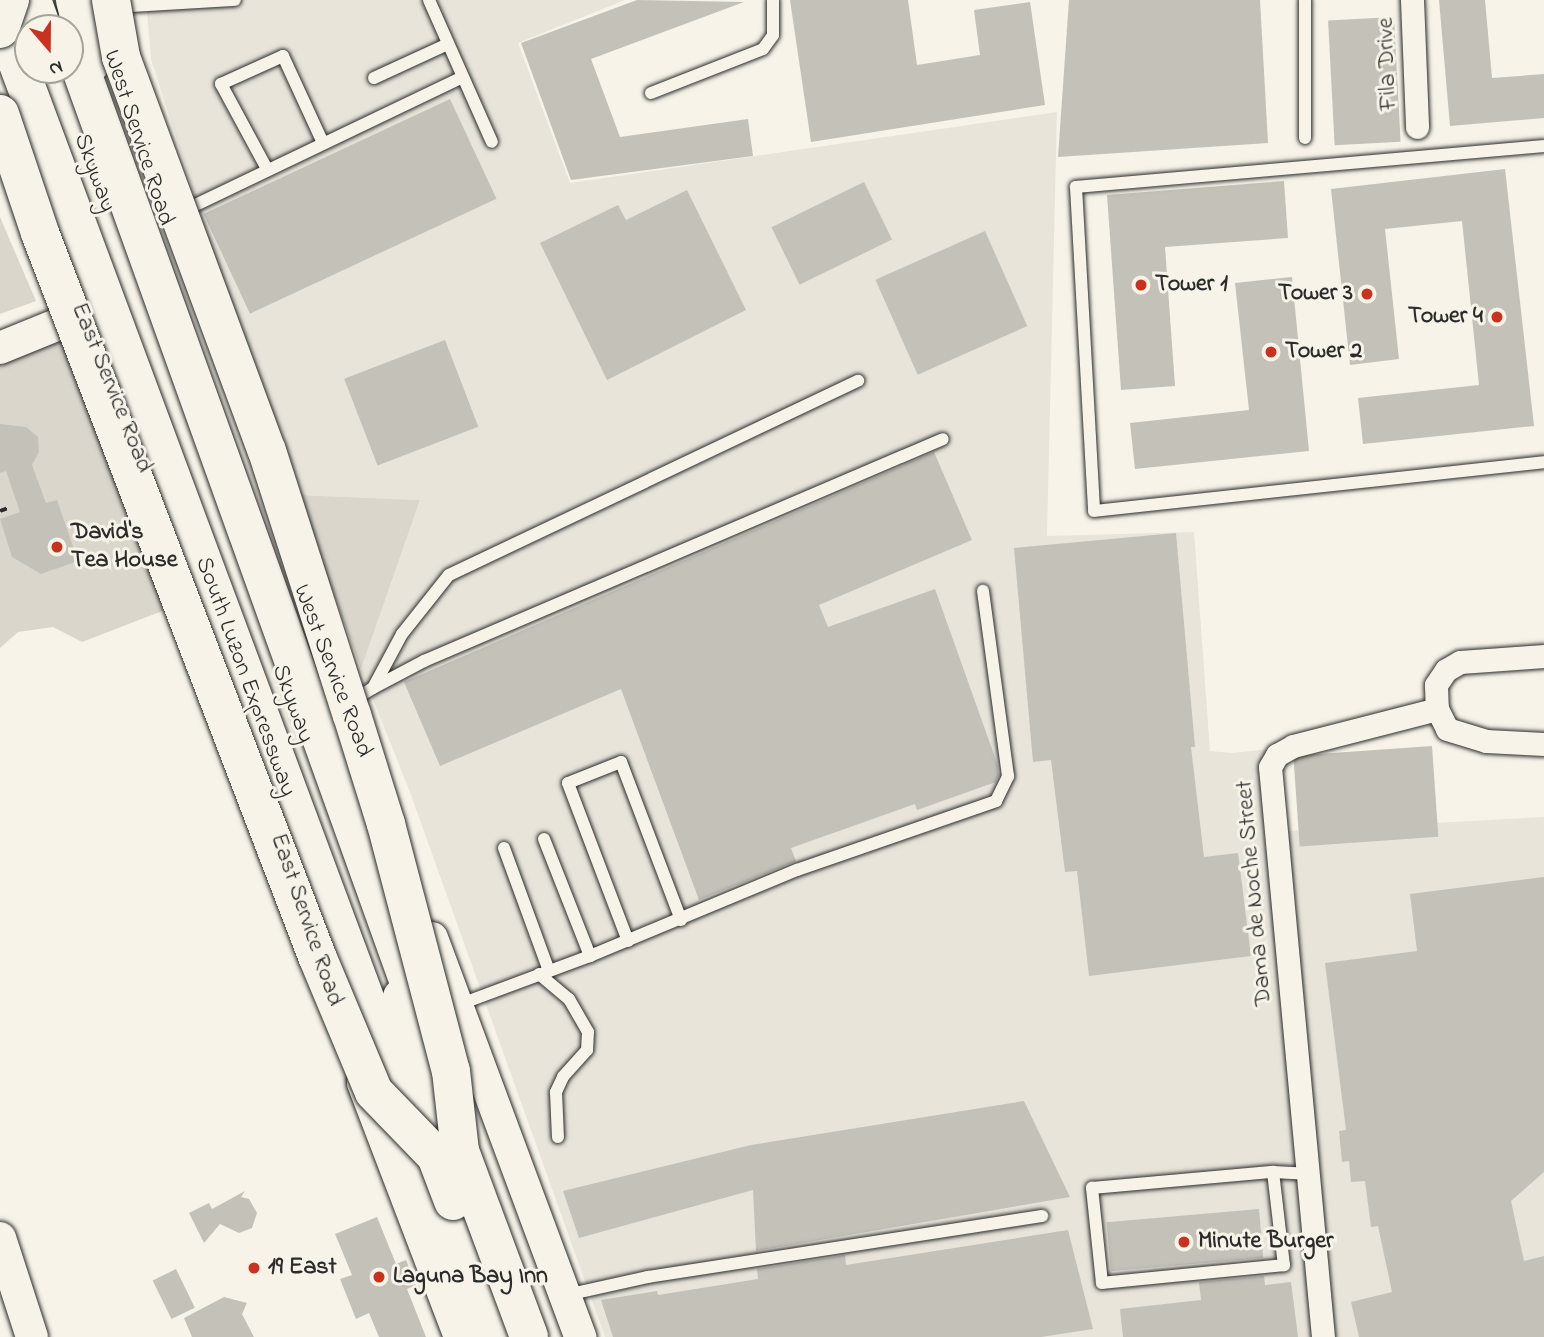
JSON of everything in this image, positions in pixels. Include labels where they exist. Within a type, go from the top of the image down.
[{"type":"highway","points":[[0,29],[9,0]]},
{"type":"highway","name":"Skyway","points":[[9,0],[24,85],[448,1154],[529,1337]]},
{"type":"highway","points":[[97,2],[112,21],[121,57],[267,451],[386,824],[451,1071],[448,1154]]},
{"type":"highway","points":[[97,2],[120,173]]},
{"type":"highway","name":"South Luzon Expressway","points":[[0,16],[24,85],[484,1260],[540,1337]]},
{"type":"highway","points":[[0,35],[24,85],[40,233],[161,544],[244,770],[374,1092],[448,1154]]},
{"type":"highway","name":"South Luzon Expressway","points":[[84,77],[120,173],[484,1260],[491,1337]]},
{"type":"highway","name":"Skyway","points":[[448,1154],[505,1337]]},
{"type":"main road","name":"West Service Road","points":[[97,2],[115,82],[163,221],[580,1337]]},
{"type":"main road","name":"East Service Road","points":[[24,85],[65,311],[170,533],[382,1138],[460,1337]]},
{"type":"main road","points":[[0,327],[65,311]]},
{"type":"main road","points":[[0,348],[65,311]]},
{"type":"main road","points":[[0,1238],[33,1337]]},
{"type":"street","name":"Fila Drive","points":[[1412,0],[1417,127]]},
{"type":"street","points":[[0,172],[65,311]]},
{"type":"street","points":[[1544,656],[1460,662],[1446,670],[1436,685],[1437,709],[1447,729],[1486,741],[1544,744]]},
{"type":"street","name":"Dama de Noche Street","points":[[1322,1337],[1270,767],[1278,755],[1293,746],[1437,709]]},
{"type":"lane","points":[[97,2],[148,7],[235,0]]},
{"type":"lane","points":[[429,0],[492,142]]},
{"type":"lane","points":[[651,93],[763,49],[773,35],[773,0]]},
{"type":"lane","points":[[1305,0],[1306,138]]},
{"type":"lane","points":[[374,78],[448,44]]},
{"type":"lane","points":[[267,169],[221,84],[283,56],[323,142]]},
{"type":"lane","points":[[163,221],[463,77]]},
{"type":"lane","points":[[1544,146],[1076,187],[1094,510],[1544,462]]},
{"type":"lane","points":[[373,688],[401,634],[449,575],[858,381]]},
{"type":"lane","points":[[344,706],[424,661],[943,439]]},
{"type":"lane","points":[[456,1005],[628,941],[797,870],[996,801],[1008,776],[983,591]]},
{"type":"lane","points":[[628,941],[568,783],[621,762],[681,919]]},
{"type":"lane","points":[[544,839],[590,956]]},
{"type":"lane","points":[[504,848],[544,972],[569,999],[588,1032],[587,1050],[563,1077],[556,1092],[558,1137]]},
{"type":"lane","points":[[1273,1172],[1284,1265],[1102,1283],[1092,1188],[1273,1172],[1307,1174]]},
{"type":"lane","points":[[565,1296],[648,1277],[1042,1216]]},
{"type":"path","points":[[0,511],[8,508]]},
{"type":"shaded area","points":[[146,0],[625,0],[518,43],[570,183],[1057,112],[1047,536],[1194,532],[1210,751],[1232,753],[1279,748],[1288,831],[1544,817],[1544,1337],[605,1337],[411,795],[361,669],[420,500],[298,495],[241,340],[151,59]]},
{"type":"shaded area","points":[[0,217],[36,301],[0,314]]},
{"type":"shaded area","points":[[72,336],[170,608],[82,642],[53,627],[18,632],[0,648],[0,364]]},
{"type":"shaded area","points":[[298,495],[420,500],[361,669]]},
{"type":"building","points":[[637,0],[744,2],[591,59],[620,137],[748,119],[753,156],[571,180],[521,43]]},
{"type":"building","points":[[790,0],[908,0],[917,65],[980,55],[974,10],[1030,2],[1045,105],[811,142]]},
{"type":"building","points":[[1069,0],[1260,0],[1268,143],[1058,157]]},
{"type":"building","points":[[1439,0],[1485,0],[1492,78],[1544,74],[1544,118],[1450,126]]},
{"type":"building","points":[[1394,17],[1401,142],[1335,145],[1328,20]]},
{"type":"building","points":[[450,99],[496,199],[250,314],[203,214]]},
{"type":"building","points":[[1505,169],[1534,426],[1363,444],[1358,398],[1479,385],[1462,221],[1385,229],[1399,359],[1350,365],[1331,189]]},
{"type":"building","name":"Tower 1","points":[[1284,181],[1288,238],[1165,247],[1175,386],[1121,390],[1107,195]]},
{"type":"building","points":[[864,182],[892,240],[799,285],[771,227]]},
{"type":"building","points":[[687,190],[746,310],[607,380],[540,243],[618,205],[626,220]]},
{"type":"building","points":[[985,231],[1027,326],[918,375],[875,280]]},
{"type":"building","name":"Tower 2","points":[[1292,277],[1309,451],[1135,469],[1130,423],[1249,410],[1235,283]]},
{"type":"building","points":[[445,340],[478,427],[378,466],[344,379]]},
{"type":"building","points":[[0,424],[26,427],[38,437],[39,452],[32,465],[46,503],[57,500],[78,561],[41,574],[12,557],[0,519],[20,512],[6,471],[0,473]]},
{"type":"building","points":[[934,452],[972,540],[819,605],[828,627],[935,589],[997,763],[999,775],[996,782],[917,810],[915,804],[791,848],[796,861],[699,900],[621,689],[440,766],[404,682]]},
{"type":"building","points":[[1176,533],[1195,747],[1191,747],[1204,857],[1238,853],[1251,956],[1089,976],[1077,871],[1065,872],[1051,760],[1033,762],[1014,548]]},
{"type":"building","points":[[1432,746],[1438,837],[1300,846],[1293,756]]},
{"type":"building","points":[[1544,877],[1544,1172],[1511,1201],[1524,1261],[1544,1256],[1544,1337],[1359,1337],[1351,1302],[1392,1292],[1378,1226],[1371,1227],[1365,1181],[1351,1182],[1349,1161],[1342,1162],[1339,1131],[1346,1130],[1325,963],[1417,951],[1410,894]]},
{"type":"building","points":[[1024,1101],[1070,1197],[756,1251],[753,1190],[579,1238],[563,1191],[751,1145]]},
{"type":"building","points":[[245,1191],[241,1197],[249,1199],[257,1213],[252,1228],[239,1233],[220,1224],[204,1243],[189,1213],[209,1203],[212,1209]]},
{"type":"building","name":"Minute Burger","points":[[1259,1209],[1263,1258],[1111,1271],[1107,1222]]},
{"type":"building","name":"Laguna Bay Inn","points":[[377,1217],[396,1264],[406,1260],[416,1285],[407,1289],[426,1337],[379,1337],[369,1313],[356,1319],[340,1279],[352,1275],[335,1234]]},
{"type":"building","points":[[1068,1230],[1093,1329],[1041,1337],[613,1337],[601,1300],[657,1291],[658,1295],[758,1279],[757,1269],[845,1255],[846,1265]]},
{"type":"building","points":[[176,1269],[195,1308],[171,1319],[153,1280]]},
{"type":"building","points":[[1264,1276],[1265,1285],[1291,1282],[1298,1337],[1123,1337],[1120,1309],[1201,1300],[1199,1282]]},
{"type":"building","points":[[224,1297],[247,1303],[242,1314],[254,1337],[192,1337],[184,1318]]},
{"type":"place","name":"Tower 1","points":[[1141,285]]},
{"type":"place","name":"Tower 3","points":[[1367,294]]},
{"type":"place","name":"Tower 4","points":[[1497,317]]},
{"type":"place","name":"Tower 2","points":[[1271,352]]},
{"type":"place","name":"David's Tea House","points":[[57,547]]},
{"type":"place","name":"Minute Burger","points":[[1184,1242]]},
{"type":"place","name":"19 East","points":[[254,1268]]},
{"type":"place","name":"Laguna Bay Inn","points":[[379,1277]]}]
